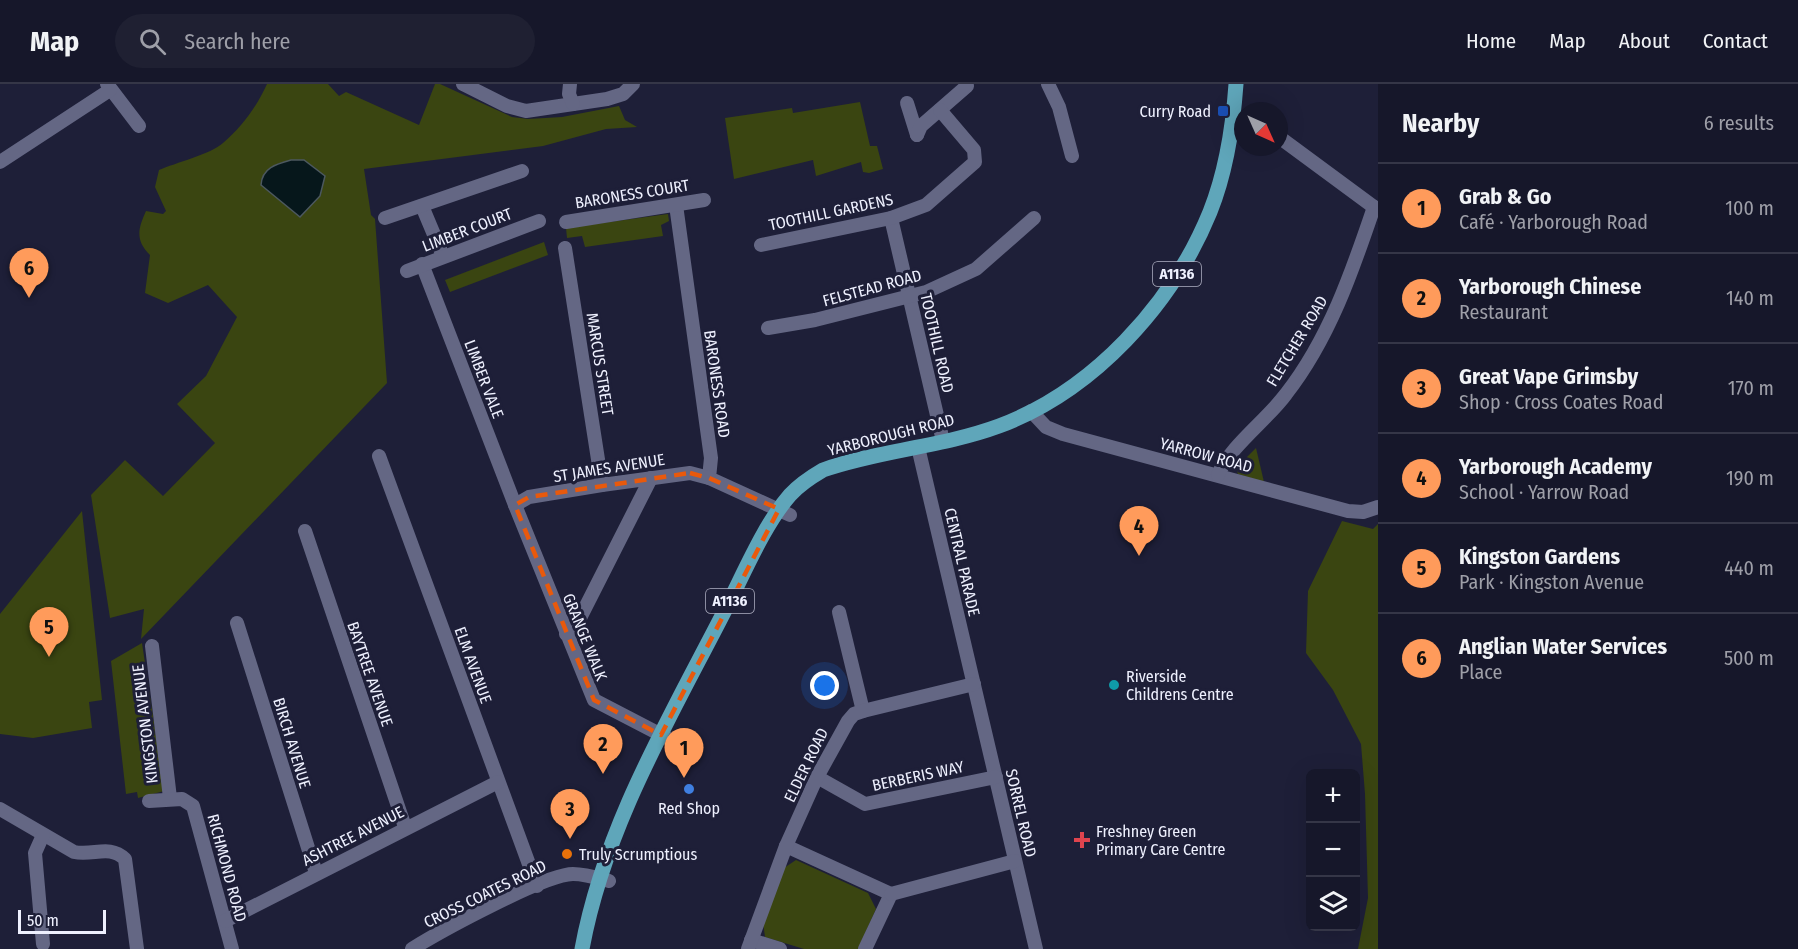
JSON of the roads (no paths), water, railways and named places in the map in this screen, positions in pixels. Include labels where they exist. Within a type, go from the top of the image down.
[{"type":"main road","name":"YARBOROUGH ROAD","points":[[1236,84],[1238,102]]},
{"type":"main road","name":"YARBOROUGH ROAD","points":[[582,949],[625,809],[666,738],[784,512],[807,479],[823,470],[1000,425],[1031,411],[1069,388],[1106,360],[1132,333],[1177,274],[1196,243],[1210,211],[1234,131]]},
{"type":"street","points":[[463,84],[507,106],[526,111],[607,99],[623,94],[633,84]]},
{"type":"street","points":[[570,84],[569,93],[573,104]]},
{"type":"street","points":[[1048,84],[1059,107],[1072,156]]},
{"type":"street","points":[[907,103],[917,135],[919,129],[967,86]]},
{"type":"street","points":[[0,162],[109,87],[139,126]]},
{"type":"street","name":"TOOTHILL GARDENS","points":[[761,245],[891,218],[926,205],[975,162],[974,150],[939,110]]},
{"type":"street","points":[[1288,144],[1376,209]]},
{"type":"street","points":[[385,218],[522,171]]},
{"type":"street","name":"BARONESS COURT","points":[[566,222],[601,214],[704,200]]},
{"type":"street","name":"BARONESS ROAD","points":[[676,205],[711,458],[708,478]]},
{"type":"street","points":[[422,206],[443,256]]},
{"type":"street","name":"FLETCHER ROAD","points":[[1218,475],[1226,461],[1287,393],[1316,347],[1336,310],[1376,209]]},
{"type":"street","name":"TOOTHILL ROAD","points":[[891,218],[943,441]]},
{"type":"street","name":"FELSTEAD ROAD","points":[[768,328],[815,320],[909,297],[976,269],[1034,218]]},
{"type":"street","name":"LIMBER COURT","points":[[407,271],[539,221]]},
{"type":"street","name":"MARCUS STREET","points":[[565,248],[602,485]]},
{"type":"street","name":"LIMBER VALE","points":[[423,264],[515,505]]},
{"type":"street","name":"YARROW ROAD","points":[[1031,411],[1052,430],[1348,511],[1364,512],[1378,507]]},
{"type":"street","name":"CENTRAL PARADE","points":[[918,447],[974,684]]},
{"type":"street","name":"ELM AVENUE","points":[[379,456],[537,886]]},
{"type":"street","name":"ST JAMES AVENUE","points":[[515,505],[529,497],[651,478],[690,473],[708,478]]},
{"type":"street","points":[[566,634],[580,618],[651,478]]},
{"type":"street","points":[[708,478],[784,512]]},
{"type":"street","name":"GRANGE WALK","points":[[515,505],[594,700],[666,738]]},
{"type":"street","name":"BAYTREE AVENUE","points":[[305,531],[405,827]]},
{"type":"street","points":[[839,612],[863,711],[974,684]]},
{"type":"street","name":"BIRCH AVENUE","points":[[237,623],[316,873]]},
{"type":"street","name":"KINGSTON AVENUE","points":[[152,646],[170,798]]},
{"type":"street","name":"SORREL ROAD","points":[[974,684],[1036,949]]},
{"type":"street","name":"ELDER ROAD","points":[[750,945],[786,846],[817,777],[848,721],[854,714],[863,711]]},
{"type":"street","name":"BERBERIS WAY","points":[[817,777],[865,804],[996,777]]},
{"type":"street","name":"ASHTREE AVENUE","points":[[225,921],[405,827],[498,782]]},
{"type":"street","points":[[149,801],[170,798]]},
{"type":"street","name":"RICHMOND ROAD","points":[[170,798],[186,800],[193,806],[232,949]]},
{"type":"street","points":[[0,809],[74,852],[117,851],[125,859],[137,949]]},
{"type":"street","points":[[43,835],[35,853],[43,944]]},
{"type":"street","points":[[786,846],[891,894],[1015,861]]},
{"type":"street","name":"CROSS COATES ROAD","points":[[412,949],[537,886],[571,874],[605,880]]},
{"type":"street","points":[[865,949],[891,894]]},
{"type":"street","points":[[750,945],[780,949]]},
{"type":"place","name":"Curry Road","points":[[1223,111]]},
{"type":"place","name":"Anglian Water Services","points":[[29,298]]},
{"type":"place","name":"Yarborough Academy","points":[[1139,556]]},
{"type":"place","name":"Kingston Gardens","points":[[49,657]]},
{"type":"place","name":"Riverside Childrens Centre","points":[[1114,685]]},
{"type":"place","name":"Yarborough Chinese","points":[[603,774]]},
{"type":"place","name":"Grab & Go","points":[[684,778]]},
{"type":"place","name":"Red Shop","points":[[689,789]]},
{"type":"place","name":"Great Vape Grimsby","points":[[570,839]]},
{"type":"place","name":"Freshney Green Primary Care Centre","points":[[1082,840]]},
{"type":"place","name":"Truly Scrumptious","points":[[567,854]]}]
